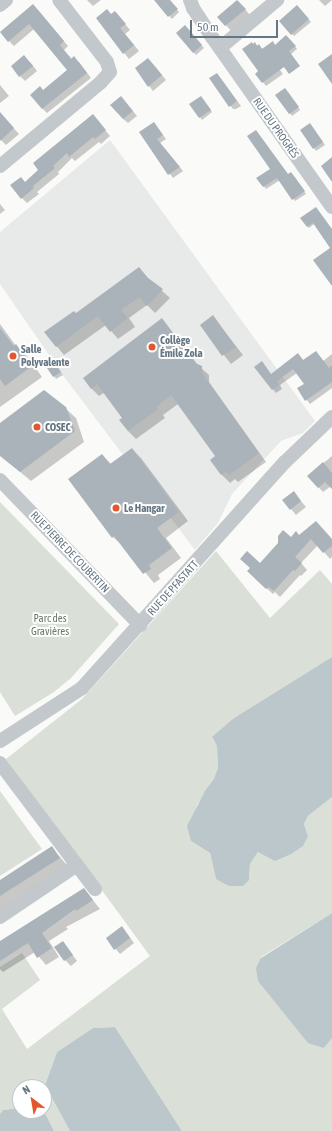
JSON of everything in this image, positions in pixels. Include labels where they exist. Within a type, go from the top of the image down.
[{"type":"street","points":[[0,5],[6,0]]},
{"type":"street","points":[[0,166],[101,82],[110,72],[107,62],[59,0]]},
{"type":"street","name":"RUE DU PROGRÈS","points":[[190,0],[193,8],[220,48],[332,207]]},
{"type":"street","points":[[220,48],[277,0]]},
{"type":"street","name":"RUE DE PFASTATT","points":[[0,741],[82,688],[286,462],[332,417]]},
{"type":"street","name":"RUE PIERRE DE COUBERTIN","points":[[0,480],[140,625]]},
{"type":"street","points":[[0,764],[95,889]]},
{"type":"street","points":[[0,917],[77,865]]},
{"type":"shaded area","name":"Collège Émile Zola","points":[[110,140],[315,421],[303,433],[281,441],[232,494],[218,523],[195,550],[65,378],[0,284],[0,232]]},
{"type":"shaded area","points":[[332,657],[332,797],[308,816],[304,824],[308,836],[303,846],[291,854],[275,861],[258,852],[250,864],[249,880],[243,886],[229,886],[216,879],[210,853],[191,841],[187,826],[205,791],[214,779],[218,768],[217,746],[212,737],[234,718]]},
{"type":"shaded area","points":[[332,913],[332,1038],[324,1048],[308,1043],[258,981],[256,968],[261,958]]},
{"type":"shaded area","points":[[115,1027],[182,1131],[70,1131],[52,1098],[52,1079],[47,1079],[57,1052],[93,1028]]},
{"type":"shaded area","points":[[12,1109],[12,1119],[48,1119],[54,1131],[0,1131],[0,1114],[3,1110]]},
{"type":"green space","name":"Parc des Gravières","points":[[0,502],[119,624],[71,678],[54,692],[15,716],[0,692]]},
{"type":"green space","points":[[216,551],[270,618],[320,570],[332,584],[332,657],[234,718],[212,738],[217,746],[218,768],[215,779],[197,805],[191,841],[210,853],[216,879],[249,880],[250,864],[258,852],[308,836],[304,824],[308,816],[332,797],[332,913],[261,957],[324,1048],[332,1038],[332,1131],[182,1131],[115,1027],[93,1028],[57,1052],[47,1079],[12,1079],[12,1109],[3,1110],[0,1114],[0,967],[22,953],[40,980],[2,1009],[27,1049],[150,956],[6,759],[82,699]]},
{"type":"green space","points":[[0,791],[42,849],[0,876]]},
{"type":"green space","points":[[52,1098],[70,1131],[54,1131],[48,1119],[52,1119]]},
{"type":"building","points":[[154,0],[170,0],[178,9],[168,17]]},
{"type":"building","points":[[237,0],[246,9],[225,26],[217,17]]},
{"type":"building","points":[[33,4],[64,41],[60,45],[71,59],[74,56],[87,73],[42,109],[30,95],[40,86],[43,90],[67,70],[29,24],[8,42],[0,32]]},
{"type":"building","points":[[297,5],[309,19],[291,35],[279,21]]},
{"type":"building","points":[[107,9],[111,14],[115,11],[126,24],[120,28],[134,45],[123,54],[96,18]]},
{"type":"building","points":[[185,25],[202,45],[193,53],[176,33]]},
{"type":"building","points":[[286,35],[296,46],[289,51],[300,66],[289,74],[284,67],[262,83],[255,74],[258,71],[242,49],[252,42],[253,44],[255,42],[257,46],[259,44],[262,49],[273,41],[275,45]]},
{"type":"building","points":[[332,54],[332,84],[318,64]]},
{"type":"building","points":[[24,55],[33,66],[19,77],[11,66]]},
{"type":"building","points":[[148,58],[162,75],[148,87],[135,68]]},
{"type":"building","points":[[217,73],[237,101],[229,107],[209,78]]},
{"type":"building","points":[[285,88],[299,107],[289,114],[275,95]]},
{"type":"building","points":[[121,96],[133,111],[123,119],[110,105]]},
{"type":"building","points":[[201,96],[211,110],[199,118],[189,104]]},
{"type":"building","points":[[0,112],[14,128],[0,141]]},
{"type":"building","points":[[93,114],[106,130],[95,139],[93,137],[69,157],[67,153],[53,166],[55,168],[33,186],[34,188],[21,199],[10,185],[21,177],[25,182],[38,170],[33,163]]},
{"type":"building","points":[[154,122],[163,135],[157,139],[180,167],[168,175],[139,132]]},
{"type":"building","points":[[310,123],[323,142],[313,149],[300,130]]},
{"type":"building","points":[[256,130],[288,174],[291,172],[305,191],[292,200],[277,178],[263,187],[256,178],[270,169],[247,136]]},
{"type":"building","points":[[332,157],[332,182],[321,166]]},
{"type":"building","points":[[316,207],[332,229],[332,286],[313,260],[330,248],[313,223],[307,227],[300,218]]},
{"type":"building","points":[[139,267],[148,278],[163,289],[152,301],[146,306],[140,297],[121,310],[128,318],[110,332],[98,316],[56,347],[44,332],[74,311],[76,313]]},
{"type":"building","points":[[213,315],[236,347],[222,356],[200,325]]},
{"type":"building","points":[[162,318],[195,363],[202,366],[202,373],[259,453],[229,475],[226,472],[221,475],[210,460],[215,456],[171,395],[156,407],[158,409],[128,431],[119,420],[122,418],[97,384],[91,389],[83,378]]},
{"type":"building","name":"Salle Polyvalente","points":[[0,328],[14,346],[16,344],[32,366],[5,386],[0,379]]},
{"type":"building","points":[[316,351],[329,368],[332,365],[332,382],[305,401],[297,388],[304,384],[293,369],[277,381],[279,385],[272,390],[254,367],[262,361],[271,374],[298,353],[303,360]]},
{"type":"building","points":[[53,360],[61,372],[53,377],[45,365]]},
{"type":"building","name":"COSEC","points":[[44,390],[66,407],[75,431],[20,472],[0,456],[0,423]]},
{"type":"building","name":"Le Hangar","points":[[132,448],[179,512],[157,528],[172,548],[149,565],[151,569],[143,574],[114,536],[112,538],[68,479],[102,454],[110,464]]},
{"type":"building","points":[[323,462],[332,473],[332,489],[325,482],[318,488],[307,476]]},
{"type":"building","points":[[294,491],[301,501],[290,510],[282,500]]},
{"type":"building","points":[[316,521],[332,539],[332,546],[323,553],[311,539],[295,557],[302,563],[295,571],[293,570],[274,591],[269,587],[266,589],[247,571],[250,568],[240,559],[247,551],[260,563],[278,543],[278,536],[283,530],[291,537],[296,531],[299,535]]},
{"type":"building","points":[[52,846],[60,858],[0,896],[0,880]]},
{"type":"building","points":[[84,888],[93,900],[76,911],[75,909],[42,933],[52,948],[37,958],[28,943],[0,961],[0,941]]},
{"type":"building","points":[[122,926],[130,938],[114,950],[106,938]]},
{"type":"building","points":[[63,941],[73,955],[64,961],[54,947]]},
{"type":"place","name":"Collège Émile Zola","points":[[152,347]]},
{"type":"place","name":"Salle Polyvalente","points":[[13,356]]},
{"type":"place","name":"COSEC","points":[[37,427]]},
{"type":"place","name":"Le Hangar","points":[[116,508]]}]
